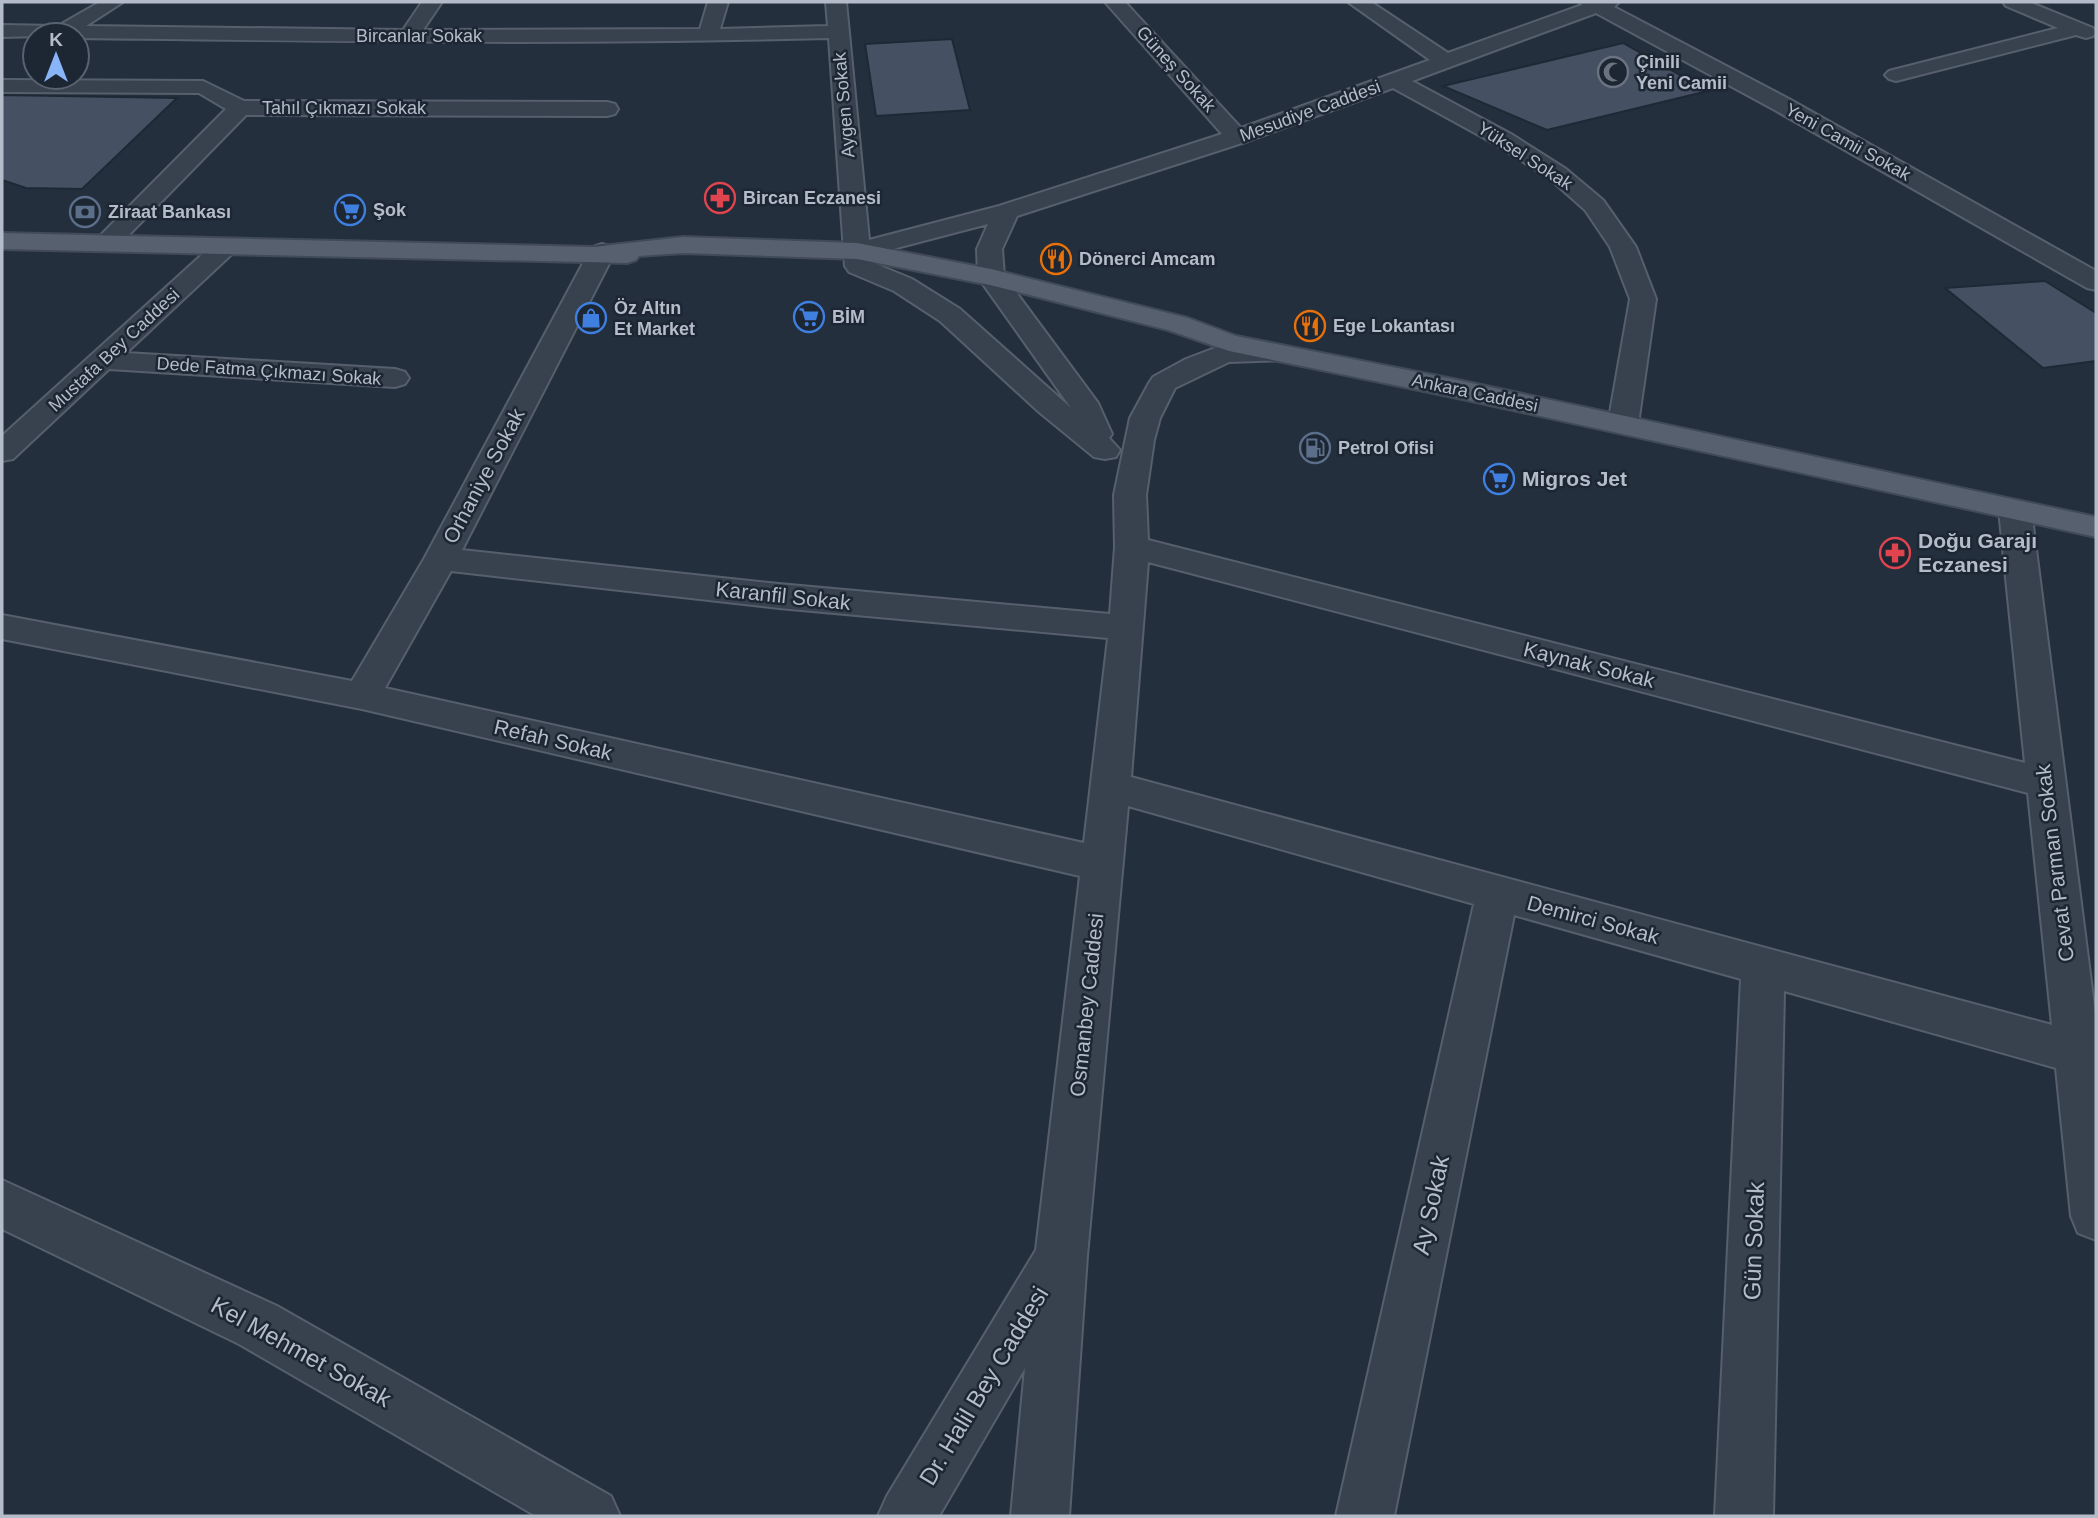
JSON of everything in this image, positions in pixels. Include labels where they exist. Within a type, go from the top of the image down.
[{"type":"main road","name":"Ankara Caddesi","points":[[2,241],[601,252],[682,261],[858,258],[991,277],[1178,324],[1229,343],[1623,424],[2096,527]]},
{"type":"main road","points":[[952,302],[1009,303],[1165,339],[1229,343]]},
{"type":"street","points":[[81,21],[113,2]]},
{"type":"street","points":[[408,36],[432,2]]},
{"type":"street","points":[[708,36],[718,2]]},
{"type":"street","name":"Aygen Sokak","points":[[836,2],[858,258]]},
{"type":"street","name":"Güneş Sokak","points":[[1115,2],[1237,137]]},
{"type":"street","points":[[1358,2],[1445,61]]},
{"type":"street","points":[[2013,2],[2087,33]]},
{"type":"street","name":"Mesudiye Caddesi","points":[[858,258],[1237,137],[1599,3]]},
{"type":"street","name":"Yeni Camii Sokak","points":[[1599,3],[2096,282]]},
{"type":"street","name":"Bircanlar Sokak","points":[[2,31],[21,31]]},
{"type":"street","name":"Bircanlar Sokak","points":[[91,32],[708,36],[837,32]]},
{"type":"street","points":[[1896,75],[2087,33]]},
{"type":"street","name":"Yüksel Sokak","points":[[1395,80],[1503,139],[1558,174],[1594,205],[1623,247],[1643,299],[1623,424]]},
{"type":"street","name":"Tahıl Çıkmazı Sokak","points":[[2,86],[203,86],[240,108],[607,109]]},
{"type":"street","points":[[107,243],[240,108]]},
{"type":"street","points":[[1008,211],[990,241],[988,259],[991,277],[1083,404],[1130,495]]},
{"type":"street","name":"Mustafa Bey Caddesi","points":[[2,452],[226,247]]},
{"type":"street","name":"Orhaniye Sokak","points":[[362,696],[441,558],[601,252]]},
{"type":"street","points":[[858,258],[904,285],[952,302],[1049,406],[1105,450]]},
{"type":"street","points":[[952,302],[970,281],[991,277]]},
{"type":"street","points":[[1130,495],[1142,429],[1163,383],[1196,365],[1225,354],[1279,354]]},
{"type":"street","name":"Dede Fatma Çıkmazı Sokak","points":[[102,360],[395,379]]},
{"type":"street","name":"Osmanbey Caddesi","points":[[1040,1516],[1061,1256],[1126,628],[1132,547],[1130,495]]},
{"type":"street","name":"Cevat Parman Sokak","points":[[2015,510],[2096,1216]]},
{"type":"street","name":"Kaynak Sokak","points":[[1132,547],[2045,783]]},
{"type":"street","name":"Karanfil Sokak","points":[[441,558],[779,596],[1126,628]]},
{"type":"street","name":"Refah Sokak","points":[[2,627],[362,696],[1102,864]]},
{"type":"street","name":"Demirci Sokak","points":[[1110,786],[2077,1053]]},
{"type":"street","name":"Ay Sokak","points":[[1365,1516],[1497,893]]},
{"type":"street","name":"Gün Sokak","points":[[1744,1516],[1763,966]]},
{"type":"street","name":"Kel Mehmet Sokak","points":[[2,1204],[258,1325],[591,1516]]},
{"type":"street","name":"Dr. Halil Bey Caddesi","points":[[907,1516],[1061,1256]]},
{"type":"building","points":[[952,39],[970,110],[876,116],[865,44]]},
{"type":"building","points":[[1623,43],[1708,91],[1547,130],[1443,86]]},
{"type":"building","points":[[2,95],[177,98],[82,189],[26,188],[2,180]]},
{"type":"building","points":[[2045,281],[2096,313],[2096,361],[2043,368],[1945,288]]},
{"type":"place","name":"Çinili Yeni Camii","points":[[1613,72]]},
{"type":"place","name":"Bircan Eczanesi","points":[[720,198]]},
{"type":"place","name":"Şok","points":[[350,210]]},
{"type":"place","name":"Ziraat Bankası","points":[[85,212]]},
{"type":"place","name":"Dönerci Amcam","points":[[1056,259]]},
{"type":"place","name":"BİM","points":[[809,317]]},
{"type":"place","name":"Öz Altın Et Market","points":[[591,318]]},
{"type":"place","name":"Ege Lokantası","points":[[1310,326]]},
{"type":"place","name":"Petrol Ofisi","points":[[1315,448]]},
{"type":"place","name":"Migros Jet","points":[[1499,479]]},
{"type":"place","name":"Doğu Garajı Eczanesi","points":[[1895,553]]}]
